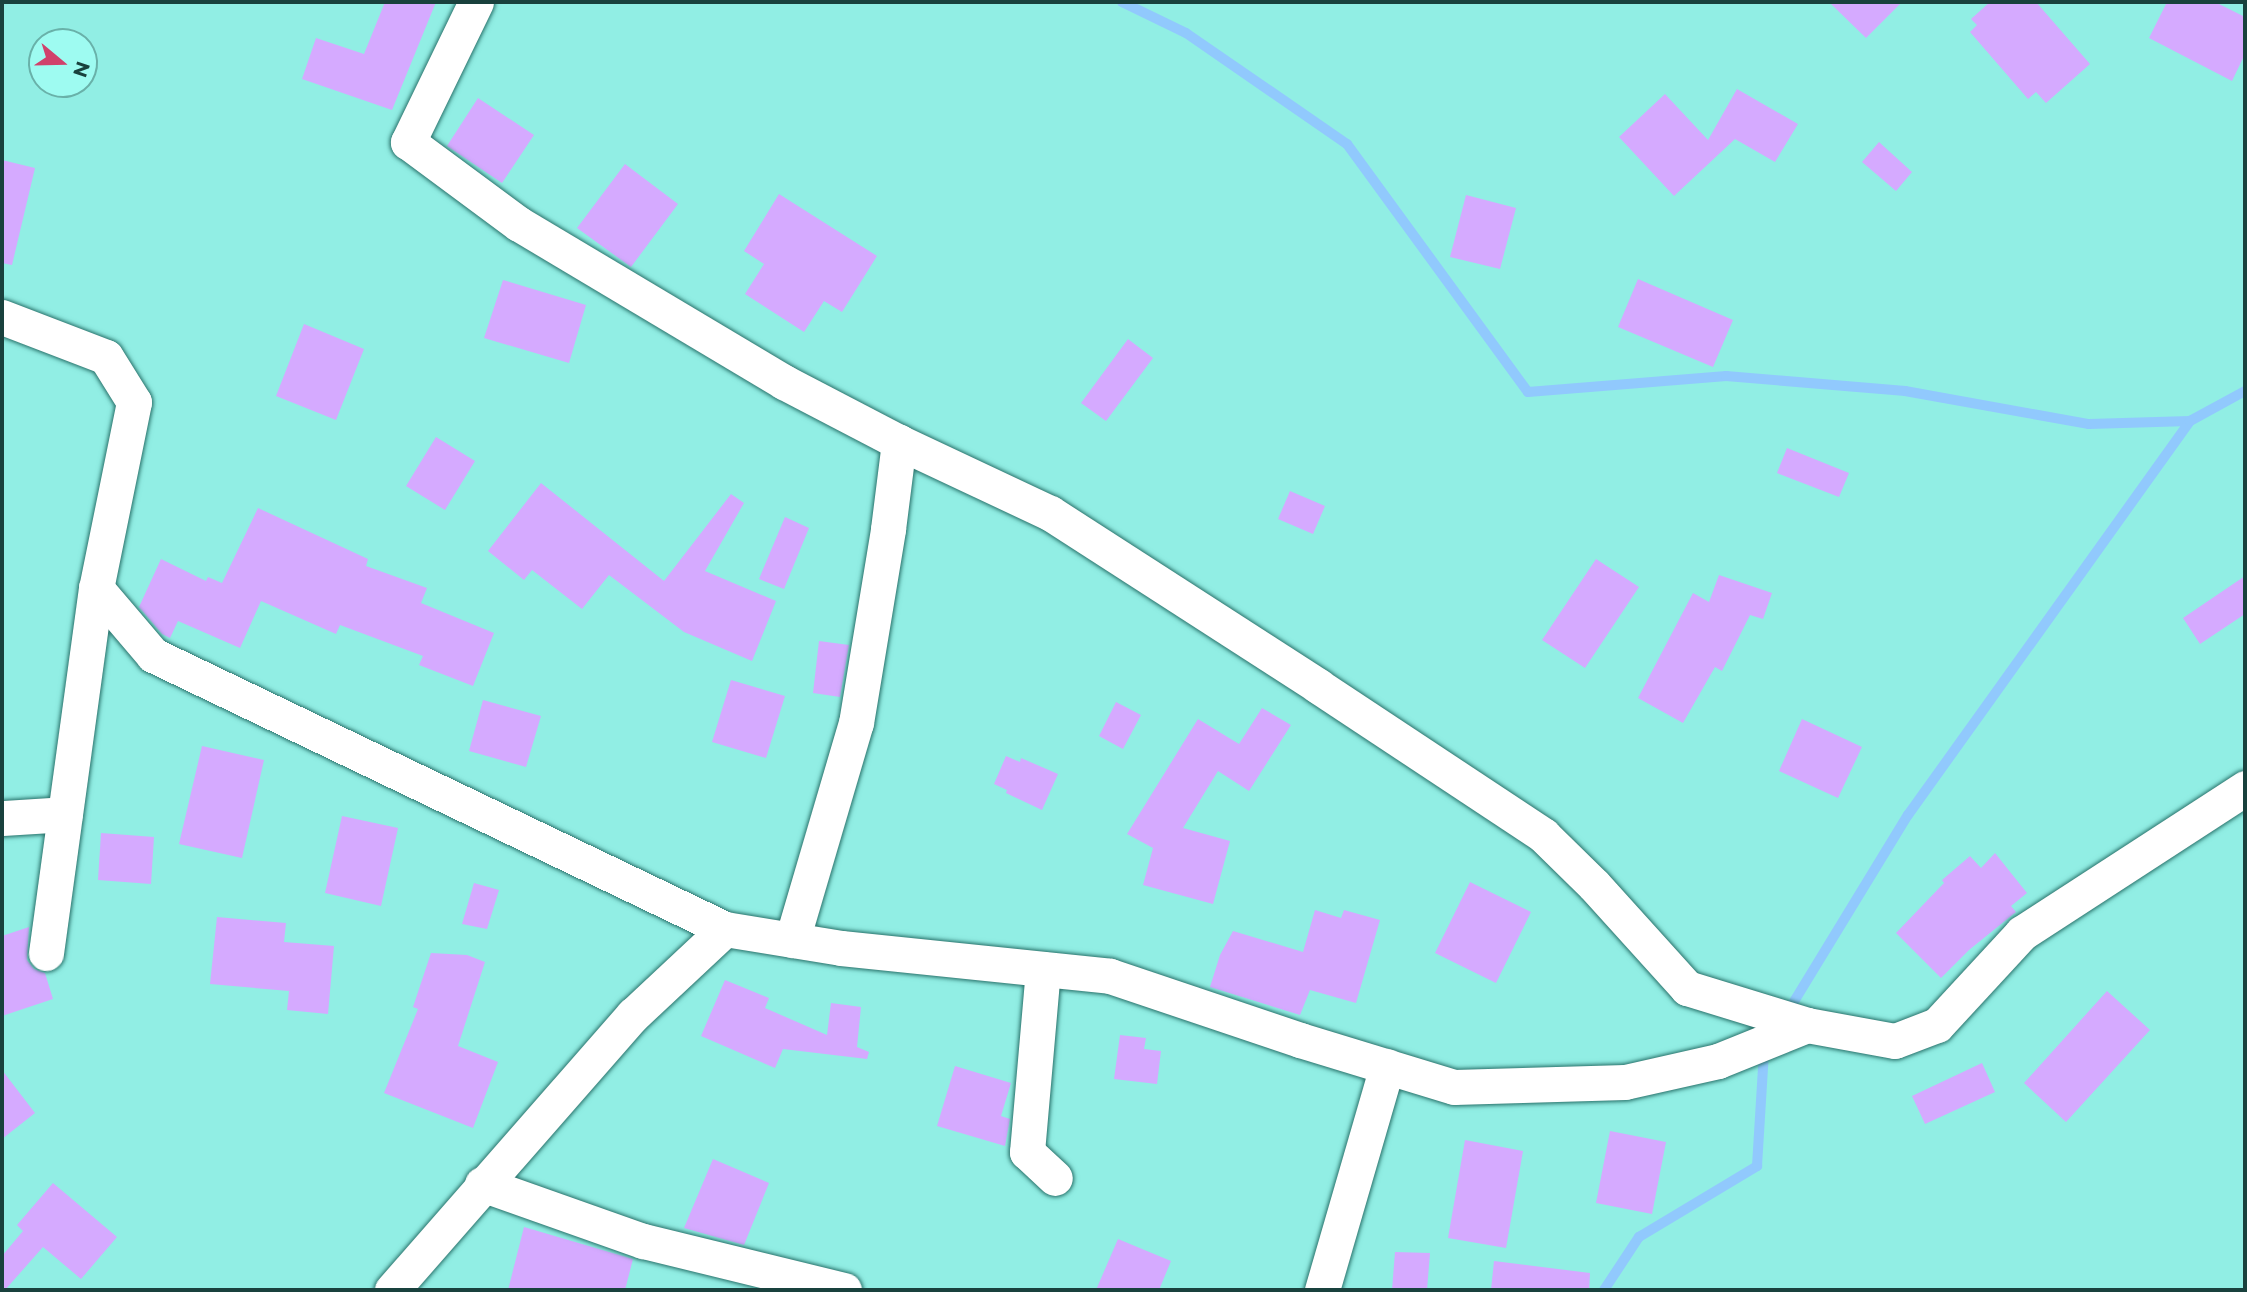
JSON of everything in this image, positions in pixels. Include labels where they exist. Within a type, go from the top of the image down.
[{"type":"street","points":[[476,2],[408,142],[519,224],[784,382],[899,442],[1050,513],[1543,835],[1594,885],[1687,988],[1807,1025],[1895,1041],[1937,1025],[2022,933],[2245,788]]},
{"type":"street","points":[[2,317],[106,357],[134,402],[96,588],[47,953]]},
{"type":"street","points":[[792,940],[856,723],[888,530],[899,442]]},
{"type":"street","points":[[96,588],[153,656],[725,929],[792,940],[1110,976],[1454,1087],[1625,1082],[1718,1060],[1807,1025]]},
{"type":"street","points":[[2,818],[65,814]]},
{"type":"street","points":[[391,1290],[633,1015],[725,929]]},
{"type":"street","points":[[1043,969],[1027,1152],[1055,1178]]},
{"type":"street","points":[[1322,1290],[1387,1066]]},
{"type":"street","points":[[482,1184],[643,1241],[844,1290]]},
{"type":"building","points":[[385,2],[436,2],[392,110],[302,79],[316,38],[364,54]]},
{"type":"building","points":[[1829,2],[1902,2],[1866,38]]},
{"type":"building","points":[[1990,2],[2036,2],[2090,64],[2046,103],[2036,92],[2028,99],[1970,32],[1977,25],[1971,19]]},
{"type":"building","points":[[2167,2],[2215,2],[2245,17],[2245,54],[2232,81],[2149,38]]},
{"type":"building","points":[[1737,89],[1798,124],[1775,162],[1735,139],[1674,196],[1619,137],[1665,94],[1708,140]]},
{"type":"building","points":[[478,98],[534,135],[502,183],[447,146]]},
{"type":"building","points":[[1879,142],[1912,172],[1896,191],[1862,162]]},
{"type":"building","points":[[2,160],[35,168],[12,265],[2,263]]},
{"type":"building","points":[[625,164],[678,204],[631,267],[577,228]]},
{"type":"building","points":[[779,194],[877,256],[842,312],[824,301],[804,332],[745,294],[764,264],[744,251]]},
{"type":"building","points":[[1466,195],[1516,208],[1500,269],[1450,257]]},
{"type":"building","points":[[1638,279],[1733,320],[1713,367],[1618,327]]},
{"type":"building","points":[[503,280],[586,305],[569,363],[484,338]]},
{"type":"building","points":[[304,324],[364,349],[336,420],[276,396]]},
{"type":"building","points":[[1128,339],[1153,358],[1106,421],[1081,403]]},
{"type":"building","points":[[436,437],[475,461],[445,510],[406,486]]},
{"type":"building","points":[[1787,448],[1849,473],[1839,497],[1777,473]]},
{"type":"building","points":[[541,483],[664,581],[731,494],[744,503],[705,571],[776,601],[752,661],[684,632],[609,575],[582,609],[532,570],[524,580],[488,551]]},
{"type":"building","points":[[1290,491],[1325,506],[1313,534],[1278,519]]},
{"type":"building","points":[[258,508],[368,559],[366,566],[427,588],[421,603],[494,633],[473,686],[419,665],[423,656],[340,625],[336,634],[261,601],[240,648],[178,621],[170,638],[162,634],[139,607],[161,559],[206,581],[208,577],[222,583]]},
{"type":"building","points":[[785,517],[809,528],[784,589],[759,579]]},
{"type":"building","points":[[1596,559],[1639,587],[1585,668],[1542,640]]},
{"type":"building","points":[[1719,575],[1772,593],[1763,619],[1750,615],[1722,671],[1715,667],[1683,723],[1638,698],[1693,593],[1709,602]]},
{"type":"building","points":[[2245,576],[2245,614],[2200,644],[2183,618]]},
{"type":"building","points":[[819,641],[849,645],[840,697],[813,693]]},
{"type":"building","points":[[731,680],[785,696],[766,758],[712,742]]},
{"type":"building","points":[[483,700],[541,716],[526,767],[469,751]]},
{"type":"building","points":[[1116,702],[1141,715],[1123,749],[1099,736]]},
{"type":"building","points":[[1262,708],[1291,725],[1249,791],[1218,771],[1183,828],[1230,841],[1213,904],[1143,885],[1153,848],[1127,834],[1198,719],[1239,744]]},
{"type":"building","points":[[1802,719],[1862,747],[1838,798],[1779,771]]},
{"type":"building","points":[[202,746],[264,760],[242,858],[179,844]]},
{"type":"building","points":[[1006,756],[1020,762],[1021,758],[1058,774],[1042,810],[1006,793],[1007,790],[994,784]]},
{"type":"building","points":[[342,816],[398,828],[381,906],[325,893]]},
{"type":"building","points":[[101,833],[154,837],[151,884],[98,880]]},
{"type":"building","points":[[1995,853],[2027,893],[2011,906],[2016,912],[1969,950],[1941,978],[1896,933],[1944,883],[1942,880],[1970,856],[1981,868]]},
{"type":"building","points":[[1470,882],[1531,912],[1496,983],[1435,953]]},
{"type":"building","points":[[474,883],[499,890],[487,929],[462,924]]},
{"type":"building","points":[[1315,910],[1341,918],[1344,910],[1380,920],[1356,1003],[1310,990],[1300,1015],[1210,987],[1220,955],[1233,931],[1303,952]]},
{"type":"building","points":[[217,917],[286,923],[284,942],[334,946],[328,1014],[287,1010],[289,991],[210,984]]},
{"type":"building","points":[[29,927],[27,960],[34,969],[45,973],[53,999],[2,1016],[2,936]]},
{"type":"building","points":[[431,953],[467,955],[485,962],[458,1046],[498,1062],[473,1128],[384,1093],[418,1009],[413,1007]]},
{"type":"building","points":[[725,980],[769,998],[765,1008],[827,1035],[831,1003],[861,1007],[857,1047],[869,1052],[867,1059],[783,1049],[775,1068],[701,1036]]},
{"type":"building","points":[[2107,991],[2150,1030],[2066,1122],[2024,1083]]},
{"type":"building","points":[[1120,1035],[1146,1038],[1144,1049],[1161,1051],[1157,1084],[1114,1079]]},
{"type":"building","points":[[1982,1063],[1995,1092],[1925,1124],[1912,1096]]},
{"type":"building","points":[[955,1066],[1011,1083],[1001,1116],[1010,1119],[1005,1146],[937,1126]]},
{"type":"building","points":[[2,1070],[35,1113],[2,1139]]},
{"type":"building","points":[[1610,1131],[1666,1142],[1652,1214],[1596,1203]]},
{"type":"building","points":[[1465,1140],[1523,1151],[1506,1248],[1448,1238]]},
{"type":"building","points":[[713,1159],[769,1183],[744,1245],[684,1228]]},
{"type":"building","points":[[53,1183],[117,1237],[81,1279],[43,1247],[5,1290],[2,1290],[2,1256],[23,1231],[17,1225]]},
{"type":"building","points":[[524,1227],[633,1259],[625,1290],[508,1290]]},
{"type":"building","points":[[1118,1239],[1171,1261],[1159,1290],[1096,1290]]},
{"type":"building","points":[[1395,1252],[1430,1253],[1427,1290],[1392,1290]]},
{"type":"building","points":[[1494,1261],[1590,1273],[1589,1290],[1491,1290]]},
{"type":"waterway","points":[[1122,2],[1186,33],[1347,144],[1528,392],[1726,376],[1905,391],[2089,424],[2190,421]]},
{"type":"waterway","points":[[1787,1013],[1908,815],[2190,421],[2245,391]]},
{"type":"waterway","points":[[1604,1290],[1639,1237],[1757,1166],[1764,1050]]}]
